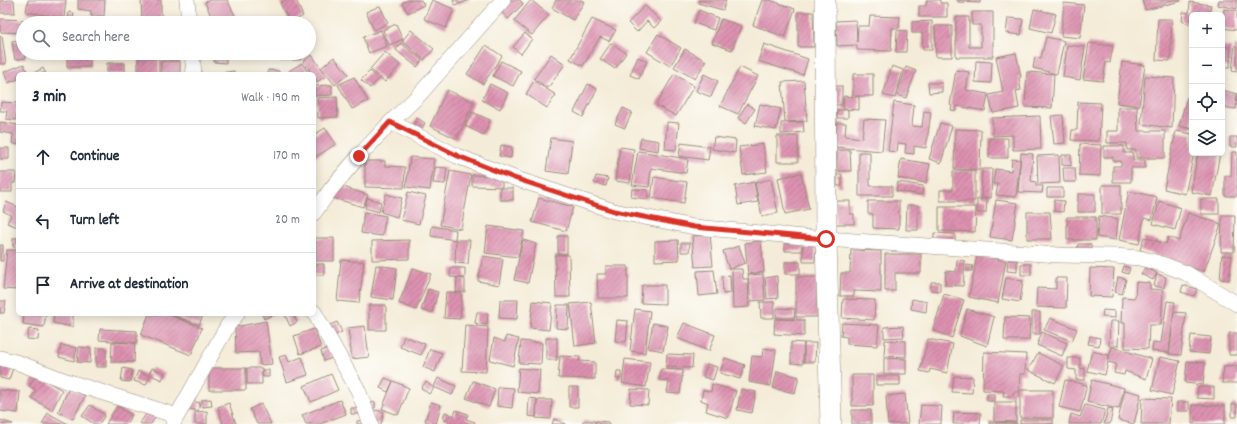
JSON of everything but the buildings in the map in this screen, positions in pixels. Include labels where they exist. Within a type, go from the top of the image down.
[{"type":"street","points":[[187,0],[188,16]]},
{"type":"street","points":[[316,210],[331,189],[390,122],[418,95],[503,0]]},
{"type":"street","points":[[825,0],[826,239],[831,424]]},
{"type":"street","points":[[193,60],[194,72]]},
{"type":"street","points":[[390,122],[458,156],[514,178],[614,211],[694,227],[826,239],[1051,255],[1140,258],[1186,273],[1237,304]]},
{"type":"street","points":[[0,358],[19,363],[175,420],[228,325],[235,316]]},
{"type":"street","points":[[316,316],[358,390],[371,424]]},
{"type":"route","points":[[359,156],[390,122],[458,156],[514,178],[614,211],[694,227],[826,239]]}]
